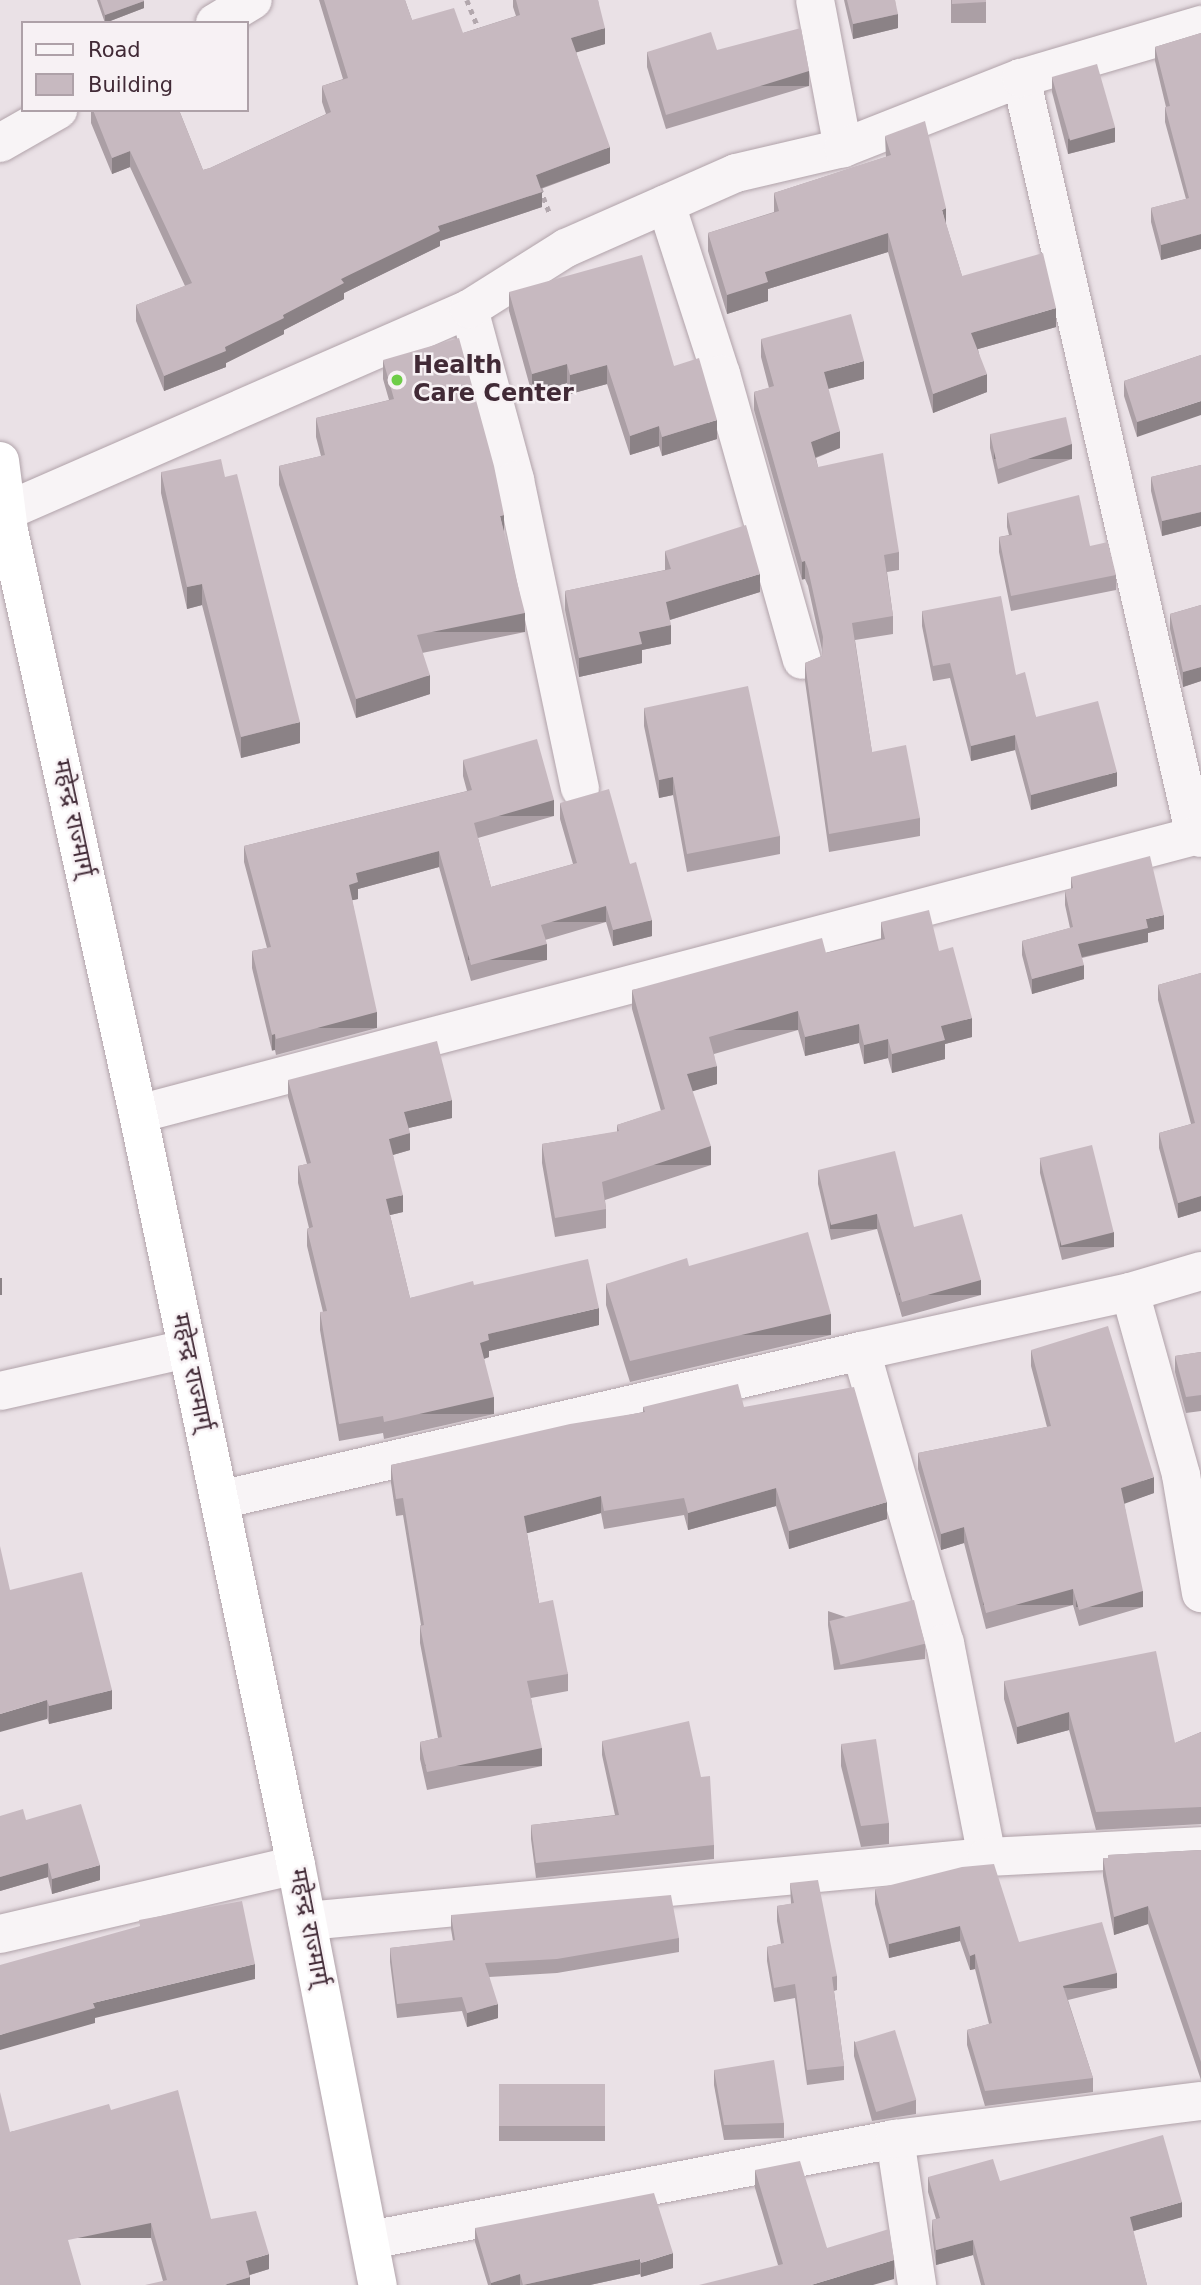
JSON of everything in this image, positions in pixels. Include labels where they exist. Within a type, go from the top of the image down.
[{"type":"highway","name":"महेन्द्र राज्मार्ग्","points":[[0,461],[6,527],[138,1114],[220,1500],[296,1866],[378,2285]]},
{"type":"street","points":[[218,21],[253,0]]},
{"type":"street","points":[[815,0],[842,148]]},
{"type":"street","points":[[6,527],[468,309],[566,248],[736,173],[842,148],[1021,78],[1201,25]]},
{"type":"street","points":[[138,1114],[1198,837],[1021,78]]},
{"type":"street","points":[[0,143],[54,112]]},
{"type":"street","points":[[666,204],[721,374],[803,660]]},
{"type":"street","points":[[468,309],[515,480],[580,788]]},
{"type":"street","points":[[220,1500],[861,1351],[1129,1292],[1201,1271]]},
{"type":"street","points":[[1129,1292],[1191,1473],[1201,1593]]},
{"type":"street","points":[[0,1391],[187,1349]]},
{"type":"street","points":[[861,1351],[945,1643],[987,1857]]},
{"type":"street","points":[[307,1921],[987,1857],[1201,1846]]},
{"type":"street","points":[[0,1934],[296,1866]]},
{"type":"street","points":[[370,2240],[895,2139],[1201,2101]]},
{"type":"street","points":[[895,2139],[917,2285]]},
{"type":"path","points":[[467,0],[482,39]]},
{"type":"path","points":[[538,182],[566,248]]},
{"type":"building","points":[[100,0],[144,0],[144,1],[105,15]]},
{"type":"building","points":[[324,0],[405,0],[412,20],[454,8],[463,33],[520,15],[516,0],[598,0],[605,28],[571,38],[610,147],[536,175],[542,192],[438,226],[440,231],[341,279],[344,283],[283,315],[284,318],[225,347],[226,351],[164,376],[136,305],[192,283],[130,151],[112,158],[94,112],[180,112],[203,170],[331,112],[322,86],[348,78]]},
{"type":"building","points":[[847,0],[895,0],[898,14],[853,24]]},
{"type":"building","points":[[952,0],[986,0],[986,2],[952,4]]},
{"type":"building","points":[[801,28],[809,71],[666,115],[647,52],[711,32],[717,50]]},
{"type":"building","points":[[1201,33],[1201,234],[1161,245],[1151,208],[1189,198],[1165,107],[1170,106],[1155,47]]},
{"type":"building","points":[[1097,64],[1115,127],[1070,140],[1052,77]]},
{"type":"building","points":[[925,121],[946,208],[942,210],[962,276],[1043,253],[1056,308],[971,333],[987,374],[933,394],[888,233],[765,272],[768,282],[727,295],[708,233],[779,211],[774,193],[891,155],[885,136]]},
{"type":"building","points":[[642,255],[674,366],[699,358],[717,420],[662,437],[659,426],[630,436],[607,365],[570,375],[567,364],[532,374],[509,292]]},
{"type":"building","points":[[851,314],[864,361],[824,372],[840,431],[811,442],[818,467],[883,453],[899,552],[884,555],[893,616],[852,623],[872,752],[906,745],[920,818],[829,834],[805,663],[822,656],[823,637],[808,569],[805,561],[802,562],[754,392],[774,386],[761,339]]},
{"type":"building","points":[[459,338],[494,466],[504,515],[500,516],[525,613],[417,635],[430,675],[356,699],[279,466],[325,455],[316,418],[394,399],[383,360]]},
{"type":"building","points":[[1201,355],[1201,401],[1137,422],[1124,381]]},
{"type":"building","points":[[1066,417],[1072,444],[998,469],[990,434]]},
{"type":"building","points":[[221,459],[225,477],[237,474],[300,722],[241,737],[202,584],[187,587],[161,472]]},
{"type":"building","points":[[1201,465],[1201,512],[1162,521],[1151,477]]},
{"type":"building","points":[[1079,495],[1090,546],[1108,542],[1116,575],[1011,596],[999,537],[1012,535],[1007,513]]},
{"type":"building","points":[[746,525],[760,574],[666,602],[671,625],[639,632],[642,644],[579,658],[565,591],[671,569],[665,551]]},
{"type":"building","points":[[1001,596],[1016,675],[1025,672],[1036,717],[1098,701],[1117,772],[1031,795],[1015,735],[971,746],[950,663],[933,666],[922,611]]},
{"type":"building","points":[[1201,605],[1201,667],[1183,672],[1170,614]]},
{"type":"building","points":[[748,686],[780,836],[687,854],[673,777],[659,780],[644,708]]},
{"type":"building","points":[[537,739],[554,800],[474,823],[491,887],[577,863],[560,803],[609,789],[630,864],[636,862],[652,920],[613,930],[606,906],[541,925],[547,944],[471,965],[439,851],[356,873],[358,882],[349,885],[377,1012],[276,1039],[275,1034],[272,1035],[252,951],[271,947],[244,846],[472,790],[463,760]]},
{"type":"building","points":[[1150,856],[1164,915],[1146,919],[1148,928],[1078,944],[1084,965],[1032,979],[1022,941],[1073,927],[1065,891],[1073,888],[1071,877]]},
{"type":"building","points":[[929,910],[939,951],[953,947],[972,1018],[941,1026],[945,1040],[892,1054],[888,1039],[864,1045],[859,1024],[805,1037],[798,1011],[709,1037],[717,1066],[687,1074],[711,1146],[602,1182],[606,1209],[555,1218],[542,1144],[619,1131],[617,1125],[665,1109],[632,990],[822,938],[826,953],[885,939],[881,922]]},
{"type":"building","points":[[1201,973],[1201,1196],[1178,1203],[1159,1133],[1195,1123],[1158,985]]},
{"type":"building","points":[[437,1041],[452,1100],[404,1112],[410,1133],[389,1139],[403,1195],[386,1199],[410,1298],[473,1281],[474,1285],[588,1259],[599,1308],[488,1334],[489,1340],[480,1343],[494,1397],[384,1422],[383,1416],[339,1424],[320,1312],[327,1311],[307,1229],[313,1227],[298,1166],[311,1163],[288,1080]]},
{"type":"building","points":[[1092,1145],[1114,1232],[1061,1245],[1040,1158]]},
{"type":"building","points":[[895,1151],[914,1227],[962,1214],[981,1280],[902,1302],[877,1214],[831,1225],[818,1170]]},
{"type":"building","points":[[808,1232],[831,1314],[630,1361],[606,1284],[687,1258],[689,1266]]},
{"type":"building","points":[[1108,1326],[1154,1477],[1121,1488],[1143,1591],[1079,1610],[1073,1589],[986,1613],[964,1527],[941,1534],[918,1453],[1051,1426],[1031,1350]]},
{"type":"building","points":[[1201,1352],[1201,1395],[1186,1397],[1175,1356]]},
{"type":"building","points":[[738,1384],[744,1407],[854,1387],[887,1502],[789,1531],[776,1488],[688,1513],[684,1498],[604,1511],[601,1496],[524,1516],[539,1603],[553,1600],[568,1674],[527,1681],[542,1748],[427,1772],[420,1742],[442,1737],[420,1626],[424,1625],[403,1498],[396,1499],[391,1465],[570,1424],[645,1412],[643,1407]]},
{"type":"building","points":[[0,1546],[10,1590],[82,1572],[112,1690],[49,1706],[47,1700],[0,1714]]},
{"type":"building","points":[[914,1600],[925,1644],[840,1665],[830,1621]]},
{"type":"building","points":[[1156,1651],[1175,1743],[1201,1732],[1201,1807],[1096,1812],[1069,1712],[1017,1727],[1004,1681]]},
{"type":"building","points":[[689,1721],[701,1777],[710,1776],[714,1845],[536,1863],[531,1825],[619,1815],[602,1741]]},
{"type":"building","points":[[876,1739],[889,1823],[861,1826],[841,1744]]},
{"type":"building","points":[[81,1804],[100,1865],[52,1879],[48,1863],[0,1877],[0,1816],[23,1809],[26,1820]]},
{"type":"building","points":[[1201,1850],[1201,2062],[1148,1906],[1114,1917],[1103,1858],[1108,1858],[1108,1855]]},
{"type":"building","points":[[994,1864],[1019,1942],[1102,1922],[1117,1973],[1063,1986],[1093,2078],[985,2091],[967,2030],[992,2023],[975,1954],[970,1956],[960,1926],[889,1944],[875,1889],[962,1867]]},
{"type":"building","points":[[818,1880],[837,1976],[832,1977],[844,2066],[807,2070],[795,1984],[774,1988],[767,1947],[784,1943],[777,1906],[794,1903],[790,1883]]},
{"type":"building","points":[[671,1895],[679,1938],[557,1959],[485,1963],[498,2004],[467,2013],[462,1997],[397,2004],[390,1948],[455,1940],[451,1915]]},
{"type":"building","points":[[242,1901],[255,1964],[93,2003],[95,2008],[0,2035],[0,1965],[140,1926],[139,1920]]},
{"type":"building","points":[[895,2030],[916,2100],[876,2112],[855,2042]]},
{"type":"building","points":[[774,2060],[784,2123],[724,2125],[714,2070]]},
{"type":"building","points":[[499,2084],[605,2084],[605,2126],[499,2126]]},
{"type":"building","points":[[178,2090],[211,2219],[256,2211],[269,2254],[246,2261],[250,2277],[224,2285],[145,2285],[167,2280],[151,2223],[68,2240],[81,2285],[0,2285],[0,2092],[10,2132],[109,2104],[111,2110]]},
{"type":"building","points":[[1163,2135],[1182,2202],[1130,2217],[1147,2285],[985,2285],[973,2240],[936,2250],[932,2220],[940,2218],[928,2177],[993,2159],[1000,2181]]},
{"type":"building","points":[[800,2161],[827,2248],[889,2229],[894,2260],[811,2285],[699,2285],[783,2264],[755,2170]]},
{"type":"building","points":[[654,2193],[673,2253],[641,2263],[640,2259],[523,2285],[520,2274],[491,2283],[475,2228]]},
{"type":"place","name":"Health Care Center","points":[[397,380]]}]
